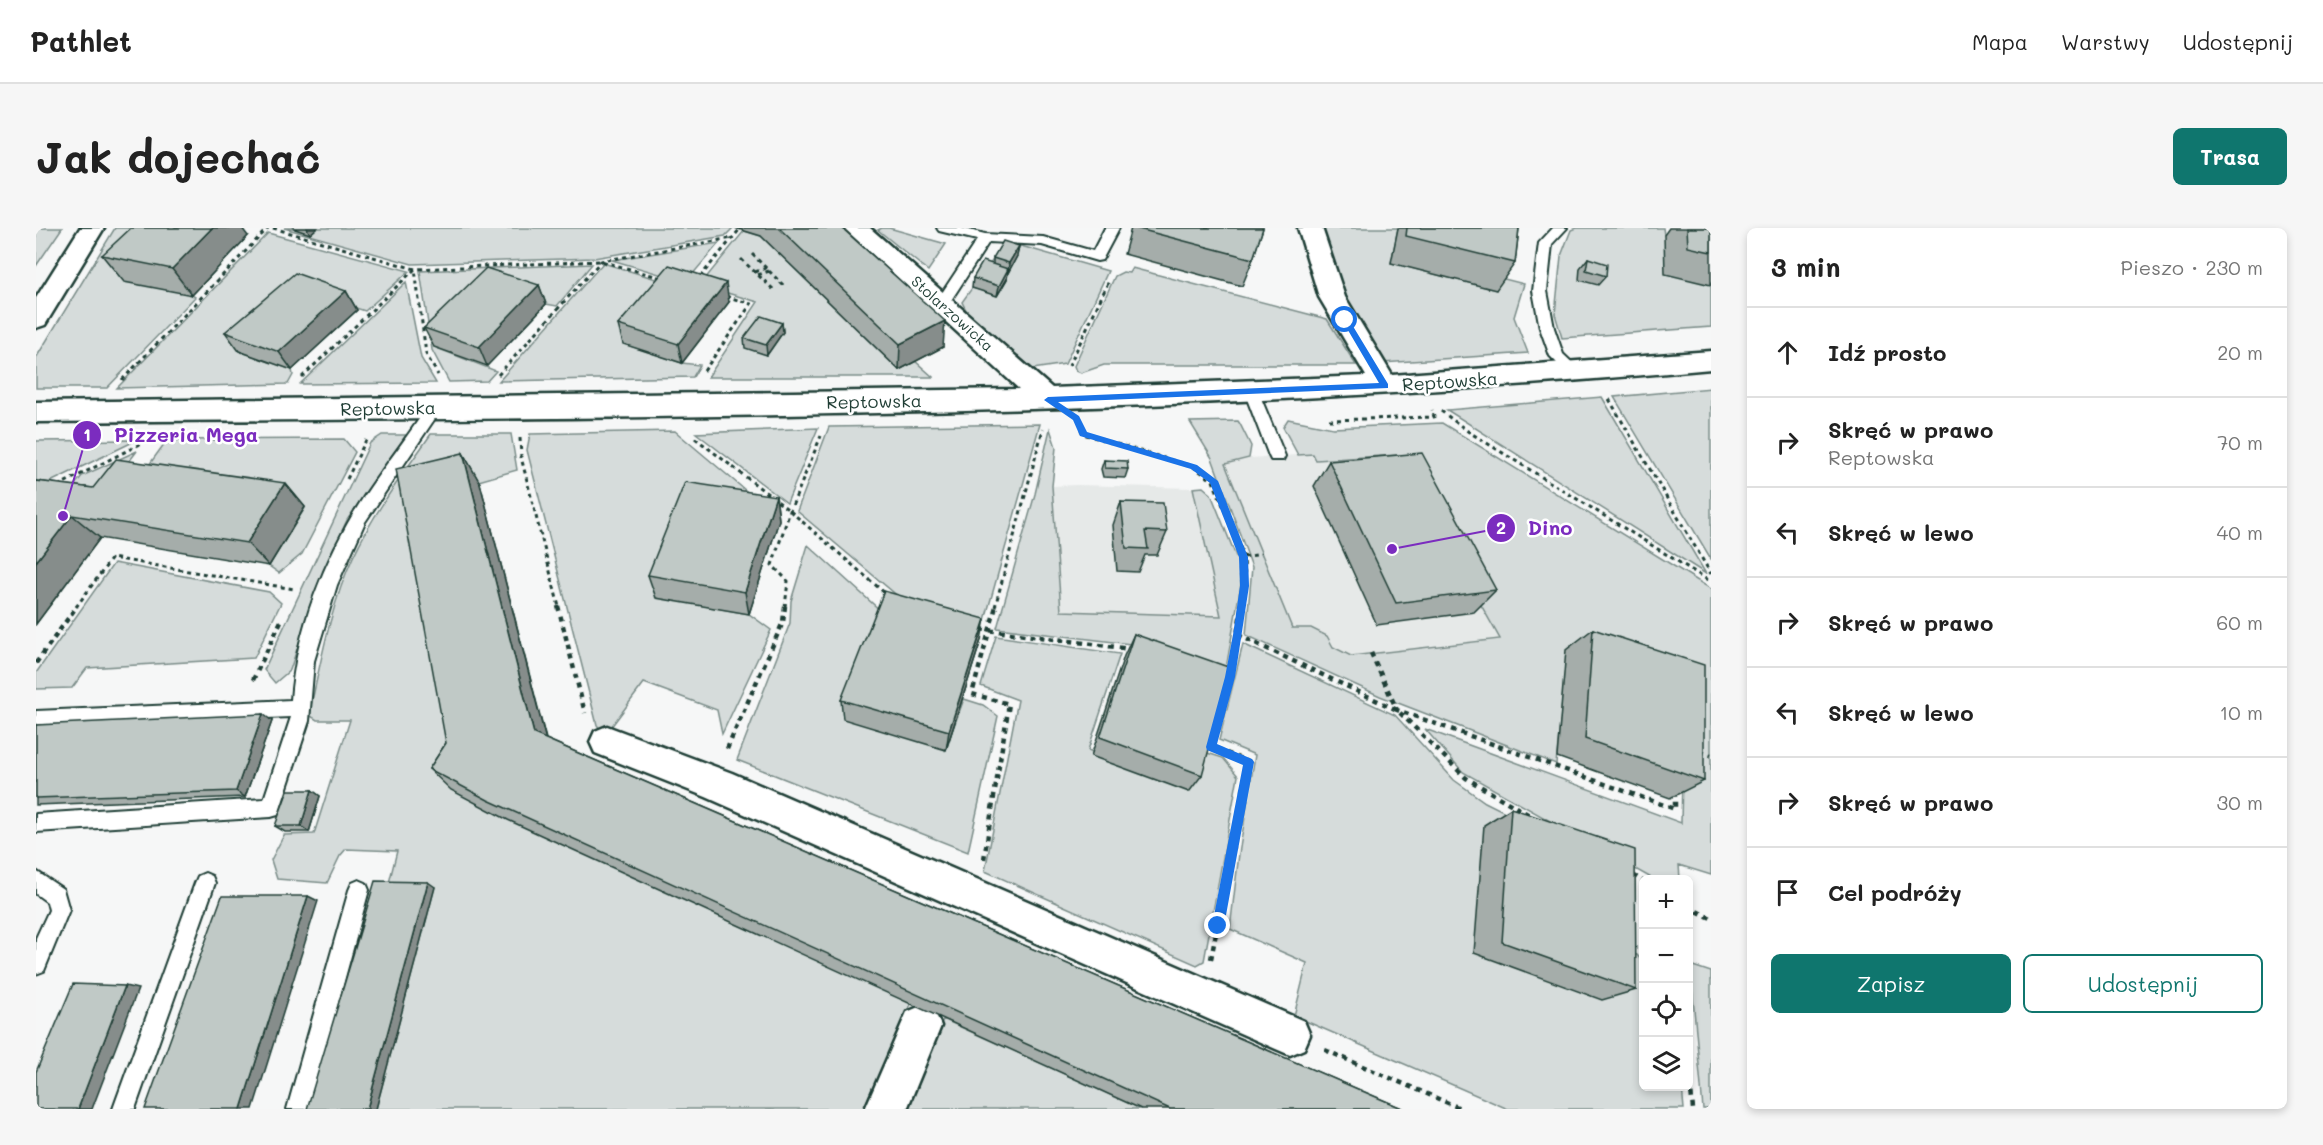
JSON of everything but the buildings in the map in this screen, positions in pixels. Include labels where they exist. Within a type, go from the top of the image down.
[{"type":"street","points":[[36,319],[92,228]]},
{"type":"street","name":"Stolarzowicka","points":[[856,228],[941,305],[1046,410]]},
{"type":"street","points":[[1310,228],[1332,297],[1385,386]]},
{"type":"street","name":"Reptowska","points":[[36,412],[434,408],[1046,410],[1251,391],[1385,386],[1576,373],[1711,360]]},
{"type":"street","points":[[608,742],[719,785],[978,896],[1290,1035]]},
{"type":"street","points":[[965,932],[978,896]]},
{"type":"street","points":[[886,1109],[921,1026]]},
{"type":"lane","points":[[944,228],[985,238],[1043,241],[1097,257],[1112,228]]},
{"type":"lane","points":[[1560,228],[1546,243],[1540,291],[1547,328],[1557,356],[1576,373]]},
{"type":"lane","points":[[941,305],[985,238]]},
{"type":"lane","points":[[1251,391],[1277,456]]},
{"type":"lane","points":[[36,823],[271,808],[300,721],[300,686],[321,601],[360,517],[434,408]]},
{"type":"lane","points":[[36,719],[300,708]]},
{"type":"lane","points":[[36,880],[56,896],[59,910],[36,963]]},
{"type":"lane","points":[[124,1109],[205,883]]},
{"type":"lane","points":[[298,1109],[358,890]]},
{"type":"path","points":[[120,383],[268,228]]},
{"type":"path","points":[[273,228],[415,269],[601,261],[732,238]]},
{"type":"path","points":[[699,278],[740,229]]},
{"type":"path","points":[[752,254],[785,287]]},
{"type":"path","points":[[1068,369],[1115,266],[1097,257]]},
{"type":"path","points":[[741,259],[775,291]]},
{"type":"path","points":[[601,261],[670,280]]},
{"type":"path","points":[[498,375],[601,261]]},
{"type":"path","points":[[415,269],[426,354],[439,378]]},
{"type":"path","points":[[295,384],[415,269]]},
{"type":"path","points":[[756,274],[767,269]]},
{"type":"path","points":[[702,374],[752,304],[722,295]]},
{"type":"path","points":[[1576,373],[1605,393],[1711,574]]},
{"type":"path","points":[[1385,386],[1431,403],[1469,432],[1711,582]]},
{"type":"path","points":[[978,896],[1009,704],[972,694],[1046,410],[1076,418],[1083,434],[1194,467],[1213,481],[1244,557],[1245,586],[1238,635],[1230,677],[1211,747],[1249,762],[1203,996]]},
{"type":"path","points":[[520,428],[521,457],[591,738],[608,742]]},
{"type":"path","points":[[687,432],[790,511],[887,595]]},
{"type":"path","points":[[719,785],[723,759],[783,622],[788,581],[772,565],[790,511],[821,435]]},
{"type":"path","points":[[57,486],[143,443]]},
{"type":"path","points":[[1244,557],[1261,554]]},
{"type":"path","points":[[36,663],[112,558],[296,590]]},
{"type":"path","points":[[978,628],[988,632],[1140,650]]},
{"type":"path","points":[[1238,635],[1397,710],[1675,809],[1675,787]]},
{"type":"path","points":[[1371,653],[1397,710],[1466,778],[1535,819]]},
{"type":"path","points":[[1219,673],[1230,677]]},
{"type":"path","points":[[1693,750],[1711,755]]},
{"type":"path","points":[[1624,870],[1639,879]]},
{"type":"path","points":[[1693,910],[1711,918]]},
{"type":"path","points":[[1290,1035],[1462,1109]]},
{"type":"path","points":[[1691,1091],[1693,1109]]},
{"type":"shaded area","points":[[36,228],[62,228],[36,266]]},
{"type":"shaded area","points":[[115,228],[179,228],[192,295],[195,297],[107,388],[36,388],[36,358]]},
{"type":"shaded area","points":[[284,228],[733,228],[725,236],[594,258],[412,264]]},
{"type":"shaded area","points":[[882,228],[946,244],[928,271],[878,230]]},
{"type":"shaded area","points":[[1320,228],[1398,228],[1391,263],[1496,290],[1502,250],[1504,279],[1524,284],[1514,317],[1528,353],[1382,363],[1335,287]]},
{"type":"shaded area","points":[[1576,228],[1663,228],[1664,235],[1711,285],[1711,327],[1562,338],[1555,314],[1561,256],[1571,230]]},
{"type":"shaded area","points":[[744,231],[761,236],[899,370],[915,361],[933,377],[708,377],[758,302],[700,285]]},
{"type":"shaded area","points":[[268,233],[409,271],[365,311],[307,292],[239,351],[292,370],[293,375],[288,384],[117,388]]},
{"type":"shaded area","points":[[719,243],[686,282],[612,260]]},
{"type":"shaded area","points":[[1021,246],[1108,271],[1065,364],[1033,369],[967,312],[962,302],[972,288],[997,295],[987,269],[1000,252]]},
{"type":"shaded area","points":[[603,263],[673,284],[624,344],[682,363],[700,365],[693,377],[499,381]]},
{"type":"shaded area","points":[[592,264],[557,306],[546,304],[434,347],[496,371],[487,381],[449,382],[432,350],[420,271]]},
{"type":"shaded area","points":[[1132,268],[1327,319],[1356,365],[1104,365],[1081,373],[1076,371],[1074,366],[1115,276],[1123,272],[1129,273]]},
{"type":"shaded area","points":[[406,282],[421,358],[436,383],[300,384]]},
{"type":"shaded area","points":[[1711,388],[1711,559],[1614,397]]},
{"type":"shaded area","points":[[1602,397],[1706,574],[1447,410]]},
{"type":"shaded area","points":[[1288,419],[1333,428],[1442,423],[1711,589],[1711,875],[1679,865],[1680,875],[1646,875],[1463,772],[1425,729],[1681,823],[1684,689],[1567,650],[1556,764],[1380,696],[1246,635],[1252,567],[1212,458],[1190,422],[1238,421],[1251,446],[1249,458],[1225,464],[1292,628],[1311,628],[1327,636],[1333,647],[1351,656],[1500,639],[1397,455],[1316,460],[1313,454],[1298,455],[1283,427]]},
{"type":"shaded area","points":[[1040,424],[985,620],[899,597],[797,511],[829,427]]},
{"type":"shaded area","points":[[818,428],[787,503],[696,433]]},
{"type":"shaded area","points":[[1050,429],[1056,447],[1052,486],[1061,611],[1221,616],[1193,488],[1203,487],[1211,494],[1237,559],[1241,584],[1226,669],[1156,647],[997,628],[1035,494]]},
{"type":"shaded area","points":[[675,431],[764,506],[656,597],[749,614],[771,630],[722,734],[717,710],[644,683],[605,735],[597,725],[527,450],[530,434]]},
{"type":"shaded area","points":[[431,434],[511,434],[517,470],[416,499],[467,765],[911,1004],[863,1109],[376,1109],[435,887],[389,883],[397,851],[346,849],[340,856],[327,883],[277,879],[271,860],[284,835],[314,834],[350,720],[317,720],[309,715],[332,615],[345,576],[361,540],[389,494]]},
{"type":"shaded area","points":[[382,435],[406,435],[347,520],[321,577],[290,670],[275,683],[264,670],[370,443]]},
{"type":"shaded area","points":[[344,439],[355,452],[302,554],[279,573],[269,566],[305,508],[136,483],[167,440]]},
{"type":"shaded area","points":[[137,440],[36,489],[36,441]]},
{"type":"shaded area","points":[[137,451],[93,509],[69,492],[82,476]]},
{"type":"shaded area","points":[[1313,454],[1316,460],[1397,455],[1500,640],[1351,656],[1333,647],[1327,636],[1292,628],[1225,463],[1249,458]]},
{"type":"shaded area","points":[[1052,486],[1193,488],[1221,617],[1061,611]]},
{"type":"shaded area","points":[[808,545],[883,613],[945,750],[964,699],[983,705],[998,716],[968,852],[737,760],[790,623],[791,601]]},
{"type":"shaded area","points":[[114,563],[269,592],[281,603],[254,658],[87,668],[72,688],[36,689],[36,673]]},
{"type":"shaded area","points":[[996,636],[1120,654],[1088,750],[1190,790],[1201,751],[1223,758],[1238,776],[1204,961],[1197,965],[985,871],[1018,700],[981,686]]},
{"type":"shaded area","points":[[1243,644],[1395,715],[1454,780],[1485,802],[1571,845],[1602,944],[1639,957],[1639,1091],[1682,1091],[1684,1109],[1508,1109],[1294,1016],[1307,963],[1230,929],[1255,755],[1219,740]]},
{"type":"shaded area","points":[[1693,966],[1711,972],[1711,1109],[1703,1109],[1693,998]]},
{"type":"shaded area","points":[[943,1019],[1141,1109],[908,1109]]},
{"type":"place","name":"Pizzeria Mega","points":[[63,516]]},
{"type":"place","name":"Dino","points":[[1392,549]]},
{"type":"route","points":[[1218,926],[1249,762],[1211,747],[1230,677],[1238,635],[1245,586],[1244,557],[1213,481],[1194,467],[1083,434],[1076,418],[1048,400],[1385,386],[1345,320]]}]
